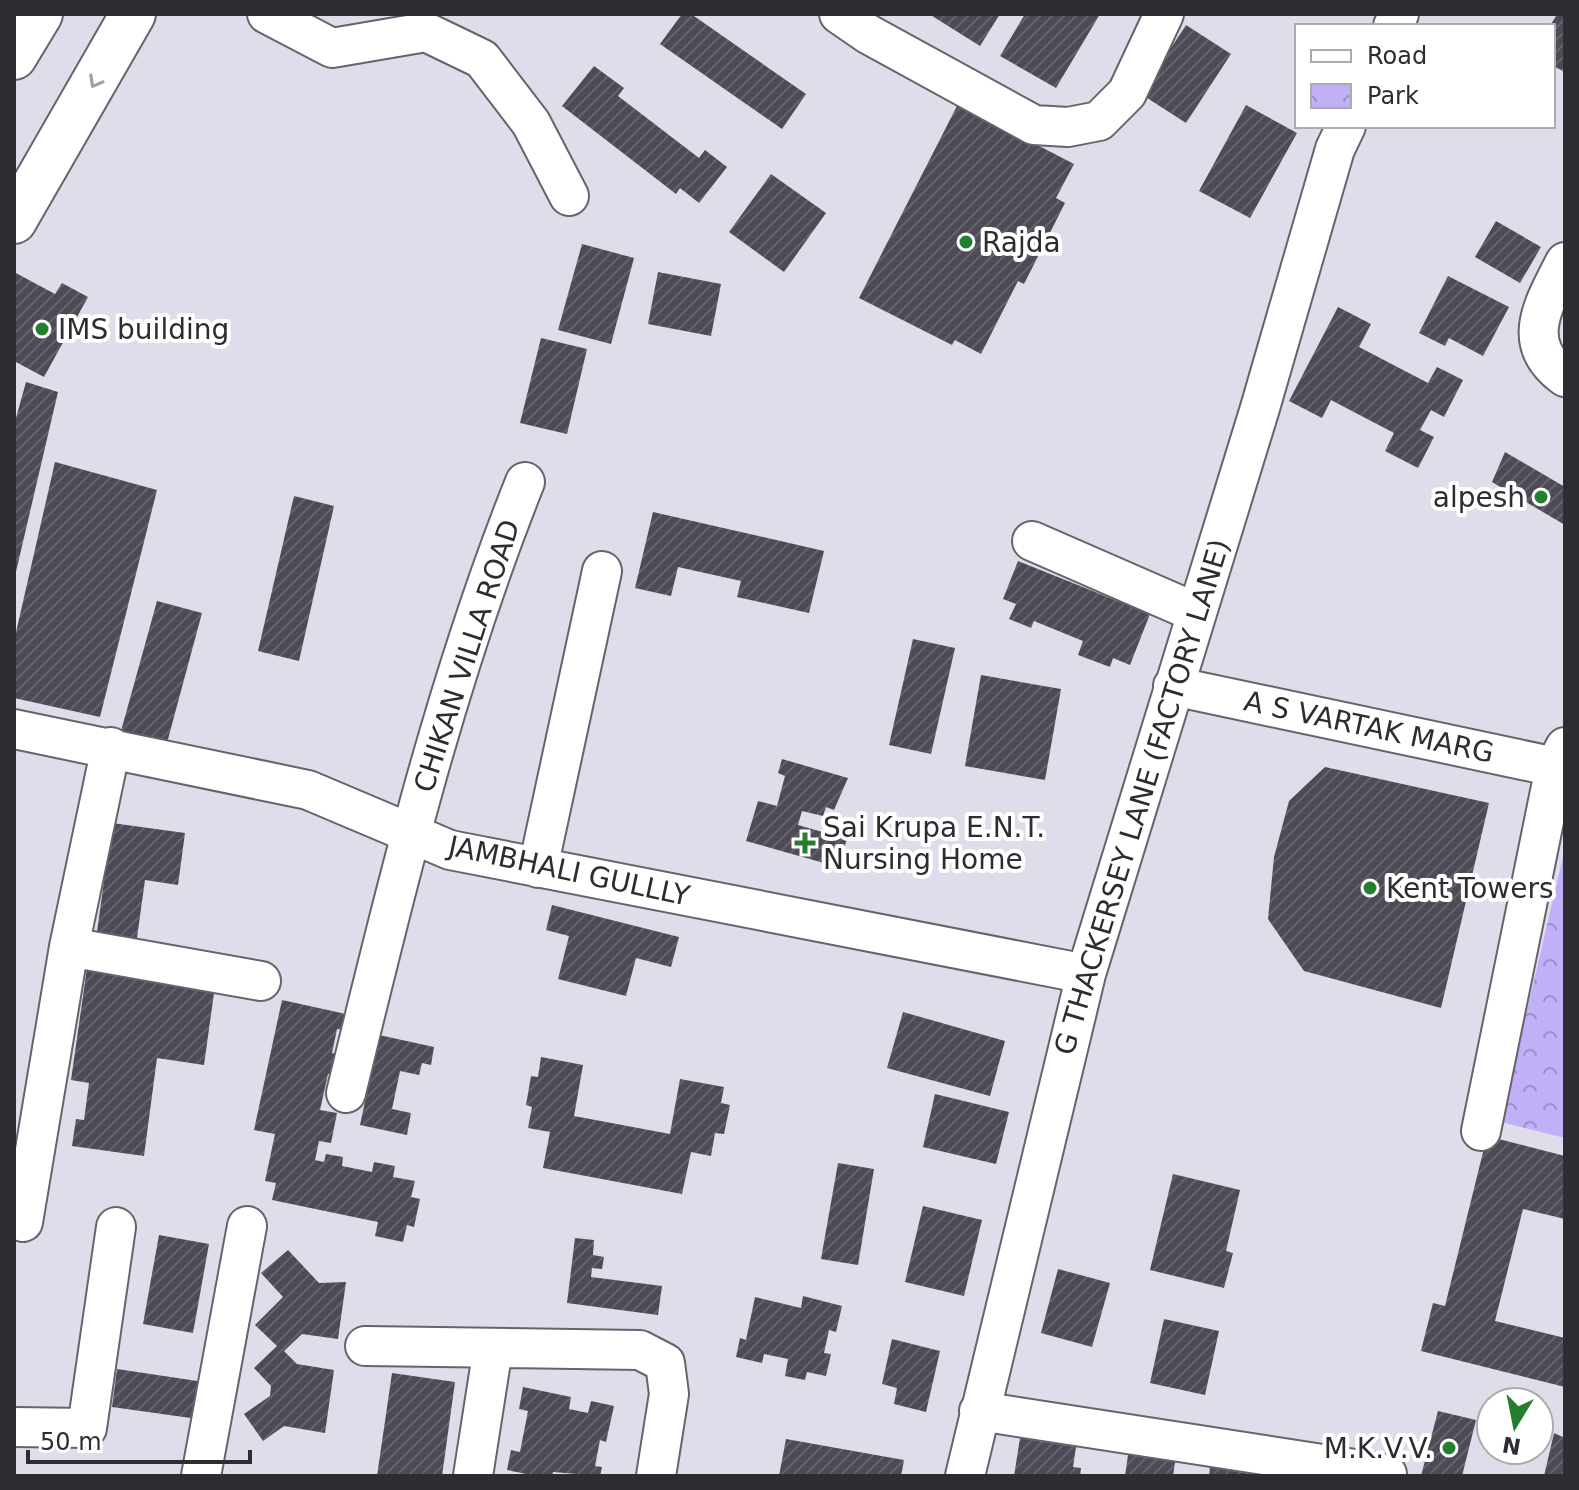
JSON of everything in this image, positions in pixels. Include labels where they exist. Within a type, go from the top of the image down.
[{"type":"main road","points":[[14,221],[133,14]]},
{"type":"street","points":[[267,14],[332,48],[426,32],[482,59],[531,123],[569,196]]},
{"type":"street","points":[[332,48],[352,14]]},
{"type":"street","points":[[862,21],[1034,125],[1068,127],[1099,121],[1127,93],[1164,14]]},
{"type":"street","name":"G THACKERSEY LANE (FACTORY LANE)","points":[[965,1476],[1086,974],[1335,149],[1345,128]]},
{"type":"street","points":[[1565,262],[1544,304],[1537,336],[1547,364],[1565,377]]},
{"type":"street","name":"CHIKAN VILLA ROAD","points":[[346,1093],[410,831],[498,550],[525,482]]},
{"type":"street","points":[[1032,541],[1197,613]]},
{"type":"street","points":[[538,868],[602,571]]},
{"type":"street","name":"A S VARTAK MARG","points":[[1173,686],[1562,761]]},
{"type":"street","name":"JAMBHALI GULLLY","points":[[14,729],[308,790],[450,850],[1086,974]]},
{"type":"street","points":[[23,1222],[69,947],[111,747]]},
{"type":"street","points":[[1481,1131],[1562,761]]},
{"type":"street","points":[[69,947],[261,981]]},
{"type":"street","points":[[201,1476],[247,1226]]},
{"type":"street","points":[[14,1427],[87,1428],[116,1227]]},
{"type":"street","points":[[365,1346],[640,1350],[665,1363],[669,1394],[656,1476]]},
{"type":"street","points":[[473,1476],[493,1348]]},
{"type":"street","points":[[979,1411],[1387,1474]]},
{"type":"green space","points":[[1565,848],[1565,1138],[1501,1122]]},
{"type":"building","points":[[682,14],[691,14],[806,94],[782,129],[660,44]]},
{"type":"building","points":[[929,14],[1000,14],[980,46]]},
{"type":"building","points":[[1025,14],[1100,14],[1056,88],[1000,56]]},
{"type":"building","points":[[1557,14],[1565,14],[1565,72],[1555,67],[1555,24],[1551,24]]},
{"type":"building","points":[[1186,25],[1231,54],[1186,123],[1141,94]]},
{"type":"building","points":[[594,66],[624,88],[618,96],[699,158],[705,150],[727,167],[699,203],[680,188],[676,194],[562,106]]},
{"type":"building","name":"Rajda","points":[[958,104],[1074,164],[1056,198],[1065,203],[1024,284],[1018,281],[981,354],[955,340],[952,345],[859,298]]},
{"type":"building","points":[[1246,105],[1297,133],[1250,218],[1199,191]]},
{"type":"building","points":[[771,174],[826,213],[784,272],[729,232]]},
{"type":"building","points":[[1496,221],[1541,247],[1520,283],[1475,257]]},
{"type":"building","points":[[582,244],[634,258],[611,344],[558,330]]},
{"type":"building","name":"IMS building","points":[[14,272],[55,294],[62,283],[88,297],[44,377],[14,361]]},
{"type":"building","points":[[658,272],[721,284],[711,336],[648,324]]},
{"type":"building","points":[[1448,276],[1509,307],[1483,356],[1449,338],[1445,346],[1419,333]]},
{"type":"building","points":[[1338,307],[1371,324],[1359,347],[1428,383],[1437,367],[1463,380],[1444,417],[1431,410],[1420,430],[1434,437],[1418,468],[1385,451],[1394,433],[1331,400],[1322,418],[1289,401]]},
{"type":"building","points":[[541,338],[587,349],[567,434],[520,423]]},
{"type":"building","points":[[26,382],[58,392],[15,576],[14,425]]},
{"type":"building","name":"alpesh","points":[[1505,452],[1565,487],[1565,525],[1492,482]]},
{"type":"building","points":[[55,462],[157,490],[100,717],[14,698],[14,641]]},
{"type":"building","points":[[294,496],[334,506],[299,661],[258,651]]},
{"type":"building","points":[[653,512],[824,551],[809,613],[737,597],[741,581],[678,567],[671,596],[635,588]]},
{"type":"building","points":[[1018,561],[1150,614],[1130,665],[1113,658],[1110,667],[1078,655],[1083,641],[1034,621],[1031,628],[1009,619],[1016,604],[1003,599]]},
{"type":"building","points":[[157,601],[202,613],[164,754],[118,742]]},
{"type":"building","points":[[913,639],[955,648],[931,754],[889,745]]},
{"type":"building","points":[[981,675],[1061,689],[1045,780],[965,766]]},
{"type":"building","points":[[782,759],[848,778],[834,810],[826,807],[823,816],[802,811],[798,825],[847,839],[838,867],[746,841],[758,801],[777,806],[785,776],[778,773]]},
{"type":"building","name":"Kent Towers","points":[[1325,767],[1489,803],[1441,1008],[1304,971],[1268,919],[1274,857],[1289,801]]},
{"type":"building","points":[[112,823],[185,833],[178,885],[145,880],[136,945],[96,939]]},
{"type":"building","points":[[552,905],[679,937],[671,967],[636,958],[626,996],[558,979],[569,936],[546,930]]},
{"type":"building","points":[[87,968],[215,986],[204,1065],[157,1058],[144,1156],[72,1146],[76,1119],[84,1120],[89,1083],[71,1080]]},
{"type":"building","points":[[282,1000],[346,1014],[343,1030],[337,1029],[332,1053],[344,1056],[339,1077],[328,1074],[320,1110],[337,1113],[331,1143],[319,1141],[315,1160],[324,1162],[326,1154],[343,1157],[342,1166],[372,1172],[374,1162],[395,1166],[393,1177],[415,1181],[411,1197],[420,1199],[414,1227],[407,1225],[403,1242],[375,1236],[378,1222],[272,1200],[276,1183],[265,1181],[275,1134],[254,1130]]},
{"type":"building","points":[[903,1012],[1005,1041],[990,1096],[887,1068]]},
{"type":"building","points":[[379,1035],[434,1047],[431,1065],[422,1063],[419,1075],[400,1071],[392,1109],[411,1113],[407,1135],[360,1125]]},
{"type":"building","points":[[541,1057],[583,1065],[574,1116],[670,1134],[680,1079],[724,1087],[721,1103],[730,1105],[724,1134],[715,1133],[711,1156],[691,1152],[682,1194],[543,1168],[550,1132],[528,1128],[532,1107],[526,1105],[531,1076],[538,1077]]},
{"type":"building","points":[[935,1094],[1009,1112],[996,1164],[923,1147]]},
{"type":"building","points":[[1487,1136],[1565,1156],[1565,1219],[1523,1209],[1495,1321],[1565,1338],[1565,1387],[1421,1351],[1433,1303],[1445,1306]]},
{"type":"building","points":[[838,1163],[874,1169],[858,1265],[821,1259]]},
{"type":"building","points":[[1173,1174],[1240,1190],[1226,1251],[1233,1253],[1224,1288],[1150,1270]]},
{"type":"building","points":[[923,1206],[982,1220],[964,1296],[905,1282]]},
{"type":"building","points":[[159,1235],[209,1244],[193,1333],[143,1324]]},
{"type":"building","points":[[575,1238],[594,1240],[593,1255],[604,1257],[602,1269],[592,1268],[591,1277],[662,1286],[658,1315],[567,1303]]},
{"type":"building","points":[[288,1250],[319,1283],[346,1282],[338,1339],[302,1334],[284,1351],[297,1364],[334,1370],[325,1433],[284,1426],[263,1441],[244,1414],[270,1396],[271,1386],[254,1368],[277,1346],[255,1325],[283,1297],[261,1273]]},
{"type":"building","points":[[1058,1269],[1110,1283],[1092,1347],[1041,1333]]},
{"type":"building","points":[[803,1296],[842,1306],[836,1332],[829,1330],[824,1353],[831,1354],[826,1376],[807,1372],[805,1380],[785,1376],[788,1359],[764,1354],[762,1363],[736,1357],[740,1338],[746,1340],[755,1297],[801,1308]]},
{"type":"building","points":[[1164,1319],[1219,1331],[1205,1395],[1150,1383]]},
{"type":"building","points":[[892,1339],[940,1351],[926,1412],[894,1404],[897,1388],[882,1384]]},
{"type":"building","points":[[117,1369],[204,1382],[198,1419],[112,1407]]},
{"type":"building","points":[[392,1373],[455,1382],[442,1476],[377,1476]]},
{"type":"building","points":[[523,1387],[571,1397],[569,1409],[588,1413],[591,1401],[614,1406],[606,1442],[600,1440],[595,1466],[602,1467],[600,1476],[553,1472],[552,1476],[536,1476],[507,1470],[511,1450],[520,1452],[528,1411],[519,1409]]},
{"type":"building","name":"M.K.V.V.","points":[[1438,1411],[1475,1420],[1462,1476],[1421,1476]]},
{"type":"building","points":[[1555,1433],[1565,1438],[1565,1476],[1544,1476],[1546,1466],[1555,1466]]},
{"type":"building","points":[[1020,1438],[1076,1447],[1073,1467],[1081,1468],[1080,1476],[1014,1476]]},
{"type":"building","points":[[786,1439],[904,1460],[901,1476],[779,1476]]},
{"type":"building","points":[[1129,1448],[1176,1456],[1173,1476],[1125,1476]]},
{"type":"building","points":[[1210,1467],[1250,1474],[1250,1476],[1209,1476]]},
{"type":"place","name":"Rajda","points":[[966,242]]},
{"type":"place","name":"IMS building","points":[[42,329]]},
{"type":"place","name":"alpesh","points":[[1541,497]]},
{"type":"place","name":"Sai Krupa E.N.T. Nursing Home","points":[[805,843]]},
{"type":"place","name":"Kent Towers","points":[[1370,888]]},
{"type":"place","name":"M.K.V.V.","points":[[1449,1448]]}]
